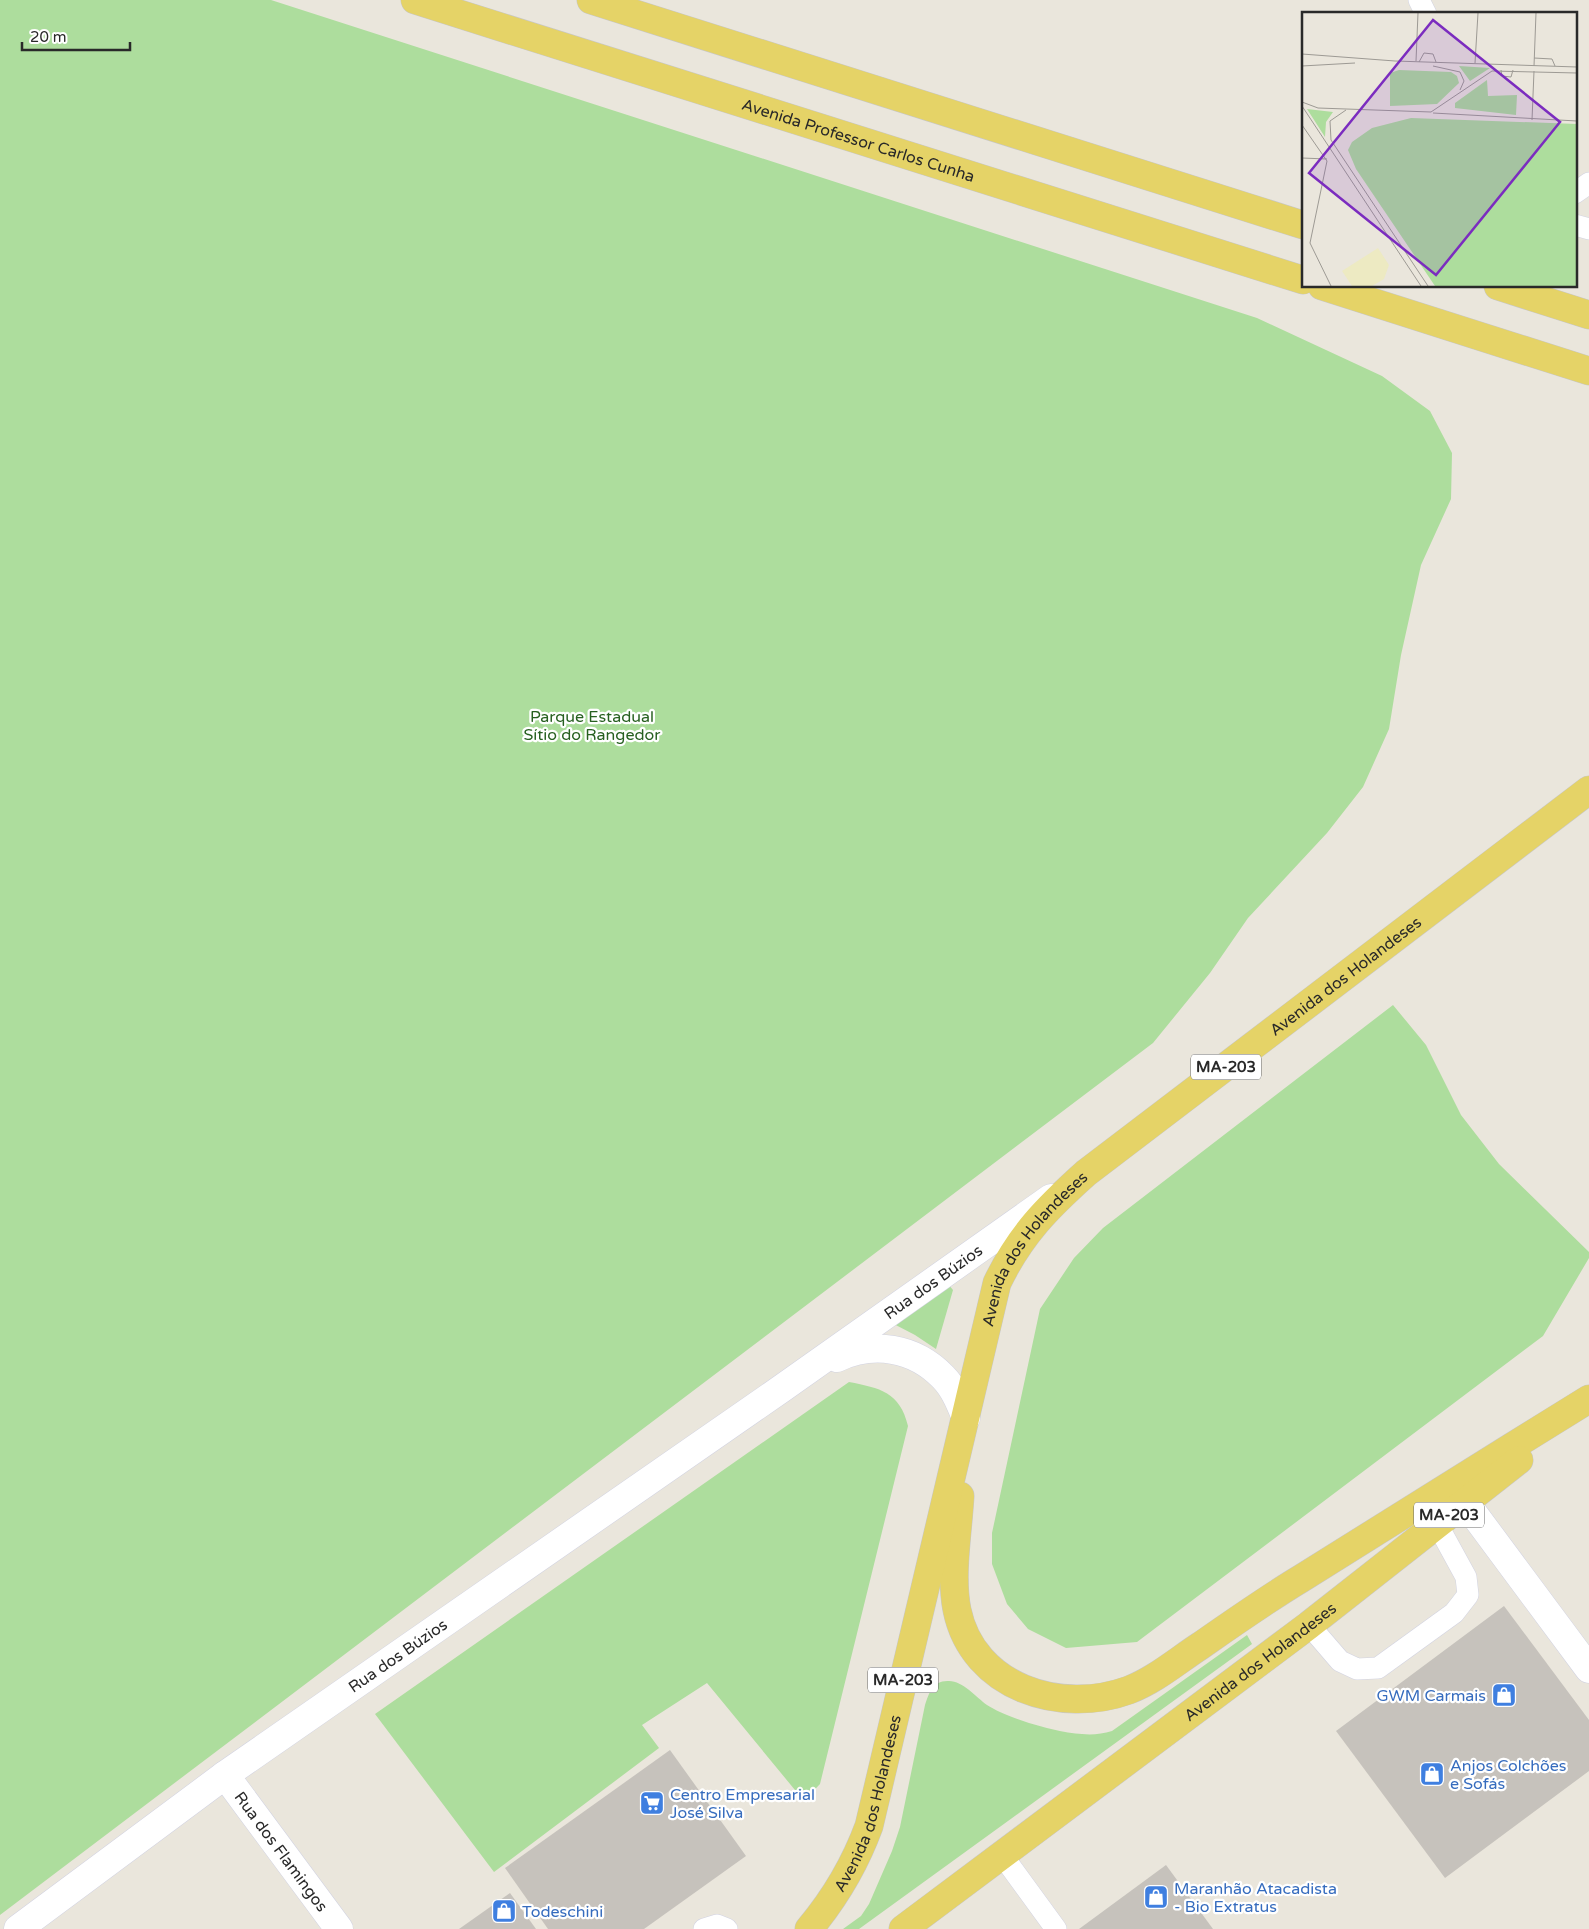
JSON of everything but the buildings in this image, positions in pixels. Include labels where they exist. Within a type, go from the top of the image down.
[{"type":"main road","name":"Avenida Professor Carlos Cunha","points":[[415,0],[1302,280]]},
{"type":"main road","points":[[591,0],[1302,225]]},
{"type":"main road","points":[[1328,288],[1589,371]]},
{"type":"main road","points":[[1504,288],[1589,315]]},
{"type":"main road","name":"Avenida dos Holandeses","points":[[809,1929],[842,1885],[869,1826],[998,1283],[1008,1260],[1022,1238],[1040,1216],[1086,1173],[1589,790]]},
{"type":"main road","name":"Rua dos Búzios","points":[[18,1929],[225,1775],[780,1389],[1086,1173]]},
{"type":"main road","name":"Rua dos Búzios","points":[[780,1389],[850,1352],[867,1348],[884,1348],[902,1351],[933,1368],[951,1388],[966,1418]]},
{"type":"main road","points":[[966,1418],[955,1582],[956,1605],[962,1627],[976,1653],[1001,1678],[1033,1693],[1067,1699],[1082,1699],[1113,1694],[1129,1689],[1158,1675],[1267,1600],[1589,1398]]},
{"type":"main road","name":"Avenida dos Holandeses","points":[[903,1929],[1309,1625],[1589,1405]]},
{"type":"main road","points":[[1466,1502],[1589,1669]]},
{"type":"main road","name":"Rua dos Flamingos","points":[[225,1775],[338,1929]]},
{"type":"lane","points":[[1419,0],[1425,12]]},
{"type":"lane","points":[[1576,192],[1589,183]]},
{"type":"lane","points":[[1576,224],[1589,229]]},
{"type":"lane","points":[[1309,1625],[1340,1661],[1356,1669],[1378,1668],[1454,1613],[1468,1595],[1466,1577],[1437,1524]]},
{"type":"lane","points":[[1002,1855],[1056,1929]]},
{"type":"lane","points":[[704,1929],[717,1925],[727,1929]]},
{"type":"green space","name":"Parque Estadual Sítio do Rangedor","points":[[0,0],[271,0],[1257,318],[1382,376],[1430,411],[1452,453],[1451,499],[1421,565],[1401,655],[1389,729],[1363,787],[1327,833],[1248,918],[1210,973],[1153,1043],[0,1915]]},
{"type":"green space","points":[[1393,1005],[1426,1045],[1461,1115],[1499,1164],[1589,1252],[1589,1258],[1543,1336],[1137,1642],[1066,1648],[1028,1629],[1007,1604],[992,1564],[992,1533],[1040,1309],[1074,1258],[1103,1228]]},
{"type":"green space","points":[[947,1283],[953,1290],[936,1349],[915,1335],[888,1321]]},
{"type":"green space","points":[[849,1382],[879,1390],[894,1399],[900,1406],[908,1426],[820,1784],[804,1801],[707,1683],[642,1725],[659,1748],[494,1872],[375,1714]]},
{"type":"green space","points":[[1247,1635],[1252,1644],[859,1929],[843,1929],[861,1916],[869,1904],[892,1851],[900,1827],[925,1705],[935,1685],[944,1681],[954,1682],[969,1690],[996,1710],[1033,1724],[1072,1733],[1101,1734],[1112,1731]]},
{"type":"place","name":"GWM Carmais","points":[[1504,1695]]},
{"type":"place","name":"Anjos Colchões e Sofás","points":[[1432,1774]]},
{"type":"place","name":"Centro Empresarial José Silva","points":[[652,1803]]},
{"type":"place","name":"Maranhão Atacadista - Bio Extratus","points":[[1156,1897]]},
{"type":"place","name":"Todeschini","points":[[504,1911]]}]
